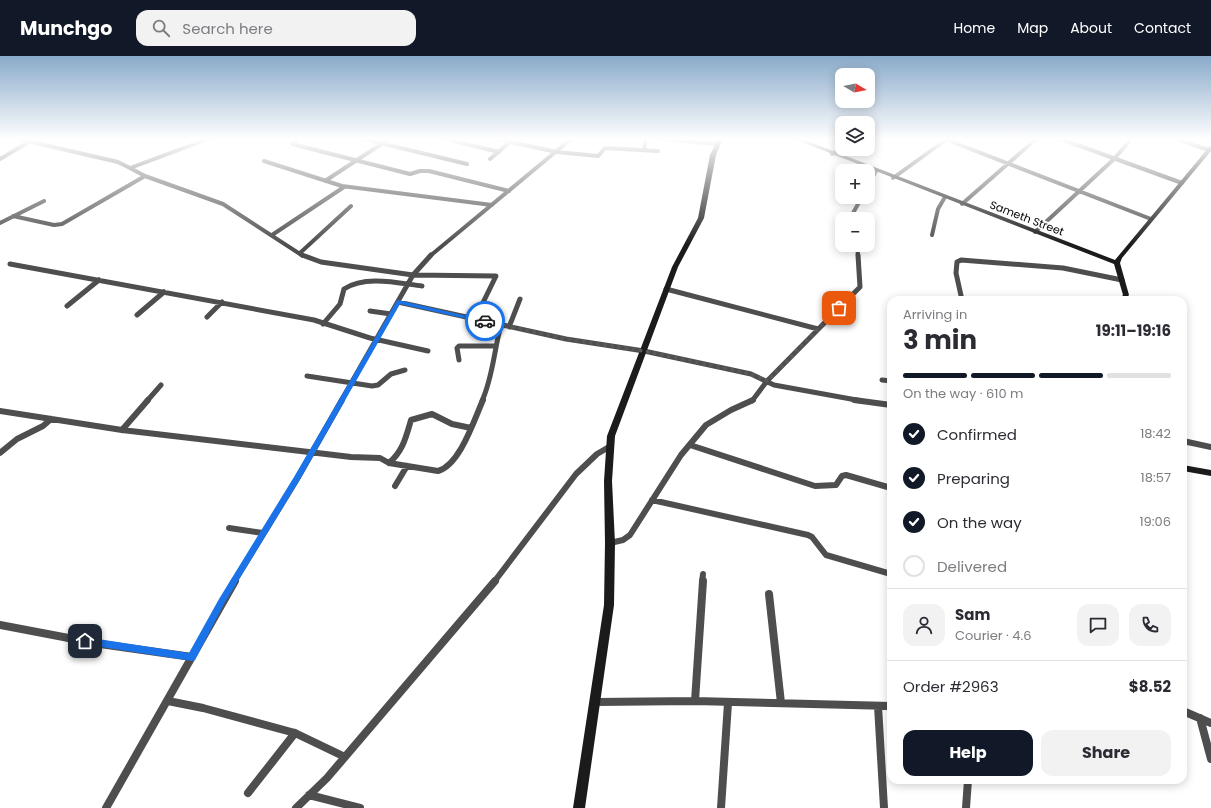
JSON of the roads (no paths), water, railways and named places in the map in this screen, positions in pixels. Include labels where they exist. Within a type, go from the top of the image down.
[{"type":"street","points":[[141,174],[223,204],[300,253],[325,263],[414,275],[496,276],[475,319]]},
{"type":"street","points":[[304,174],[344,186],[442,200],[492,205]]},
{"type":"street","points":[[325,181],[335,174]]},
{"type":"street","points":[[441,174],[509,191]]},
{"type":"street","points":[[106,808],[168,701],[222,602],[352,384],[414,275],[425,260],[529,174]]},
{"type":"street","points":[[579,808],[596,702],[609,605],[609,447],[616,420],[644,351],[666,289],[675,267],[701,218],[709,174]]},
{"type":"street","name":"Sameth Street","points":[[884,174],[1117,263]]},
{"type":"street","points":[[893,178],[898,174]]},
{"type":"street","points":[[962,204],[995,174]]},
{"type":"street","points":[[1037,174],[1151,219]]},
{"type":"street","points":[[1035,232],[1097,174]]},
{"type":"street","points":[[1157,174],[1182,183]]},
{"type":"street","points":[[1125,296],[1117,263],[1119,258],[1189,174]]},
{"type":"street","points":[[13,216],[54,225],[62,224],[145,176]]},
{"type":"street","points":[[272,236],[344,186]]},
{"type":"street","points":[[932,235],[938,208],[945,197]]},
{"type":"street","points":[[0,223],[44,201]]},
{"type":"street","points":[[300,253],[351,206]]},
{"type":"street","points":[[610,543],[627,539],[690,445],[706,425],[731,410],[752,401],[767,381],[861,285],[858,252]]},
{"type":"street","points":[[961,296],[956,273],[958,262],[961,260],[1070,270],[1122,280]]},
{"type":"street","points":[[10,264],[314,320],[377,340],[428,351]]},
{"type":"street","points":[[67,306],[99,280]]},
{"type":"street","points":[[323,324],[342,302],[345,294],[344,289],[351,285],[369,282],[422,286]]},
{"type":"street","points":[[666,289],[818,329]]},
{"type":"street","points":[[137,315],[164,292]]},
{"type":"street","points":[[509,327],[520,298]]},
{"type":"street","points":[[207,317],[222,302]]},
{"type":"street","points":[[398,302],[566,339],[644,351],[751,374],[774,385],[854,400],[887,404]]},
{"type":"street","points":[[370,311],[391,314]]},
{"type":"street","points":[[0,411],[122,430],[312,452],[380,458],[389,463],[438,471],[446,469],[463,446],[471,428],[488,387],[495,346],[501,325]]},
{"type":"street","points":[[459,360],[459,346],[495,346]]},
{"type":"street","points":[[307,376],[372,386],[378,385],[391,374],[405,370]]},
{"type":"street","points":[[882,380],[887,381]]},
{"type":"street","points":[[122,430],[161,385]]},
{"type":"street","points":[[389,463],[398,455],[404,445],[411,420],[432,414],[452,424],[471,428]]},
{"type":"street","points":[[0,453],[16,439],[43,426],[51,419]]},
{"type":"street","points":[[1187,443],[1211,447]]},
{"type":"street","points":[[690,445],[815,486],[836,486],[842,476],[846,475],[887,487]]},
{"type":"street","points":[[296,808],[327,778],[486,592],[576,474],[597,454],[609,447]]},
{"type":"street","points":[[396,486],[407,466]]},
{"type":"street","points":[[1187,469],[1211,473]]},
{"type":"street","points":[[652,500],[808,535],[812,537],[826,555],[887,573]]},
{"type":"street","points":[[229,528],[263,534]]},
{"type":"street","points":[[695,701],[703,574]]},
{"type":"street","points":[[769,594],[781,703]]},
{"type":"street","points":[[0,625],[100,644],[192,657]]},
{"type":"street","points":[[168,701],[203,708],[295,733],[345,757]]},
{"type":"street","points":[[596,702],[695,701],[887,706]]},
{"type":"street","points":[[721,808],[728,703]]},
{"type":"street","points":[[878,706],[884,808]]},
{"type":"street","points":[[1187,713],[1211,722]]},
{"type":"street","points":[[1200,718],[1211,759]]},
{"type":"street","points":[[248,793],[295,733]]},
{"type":"street","points":[[966,808],[968,784]]},
{"type":"street","points":[[309,795],[360,808]]}]
